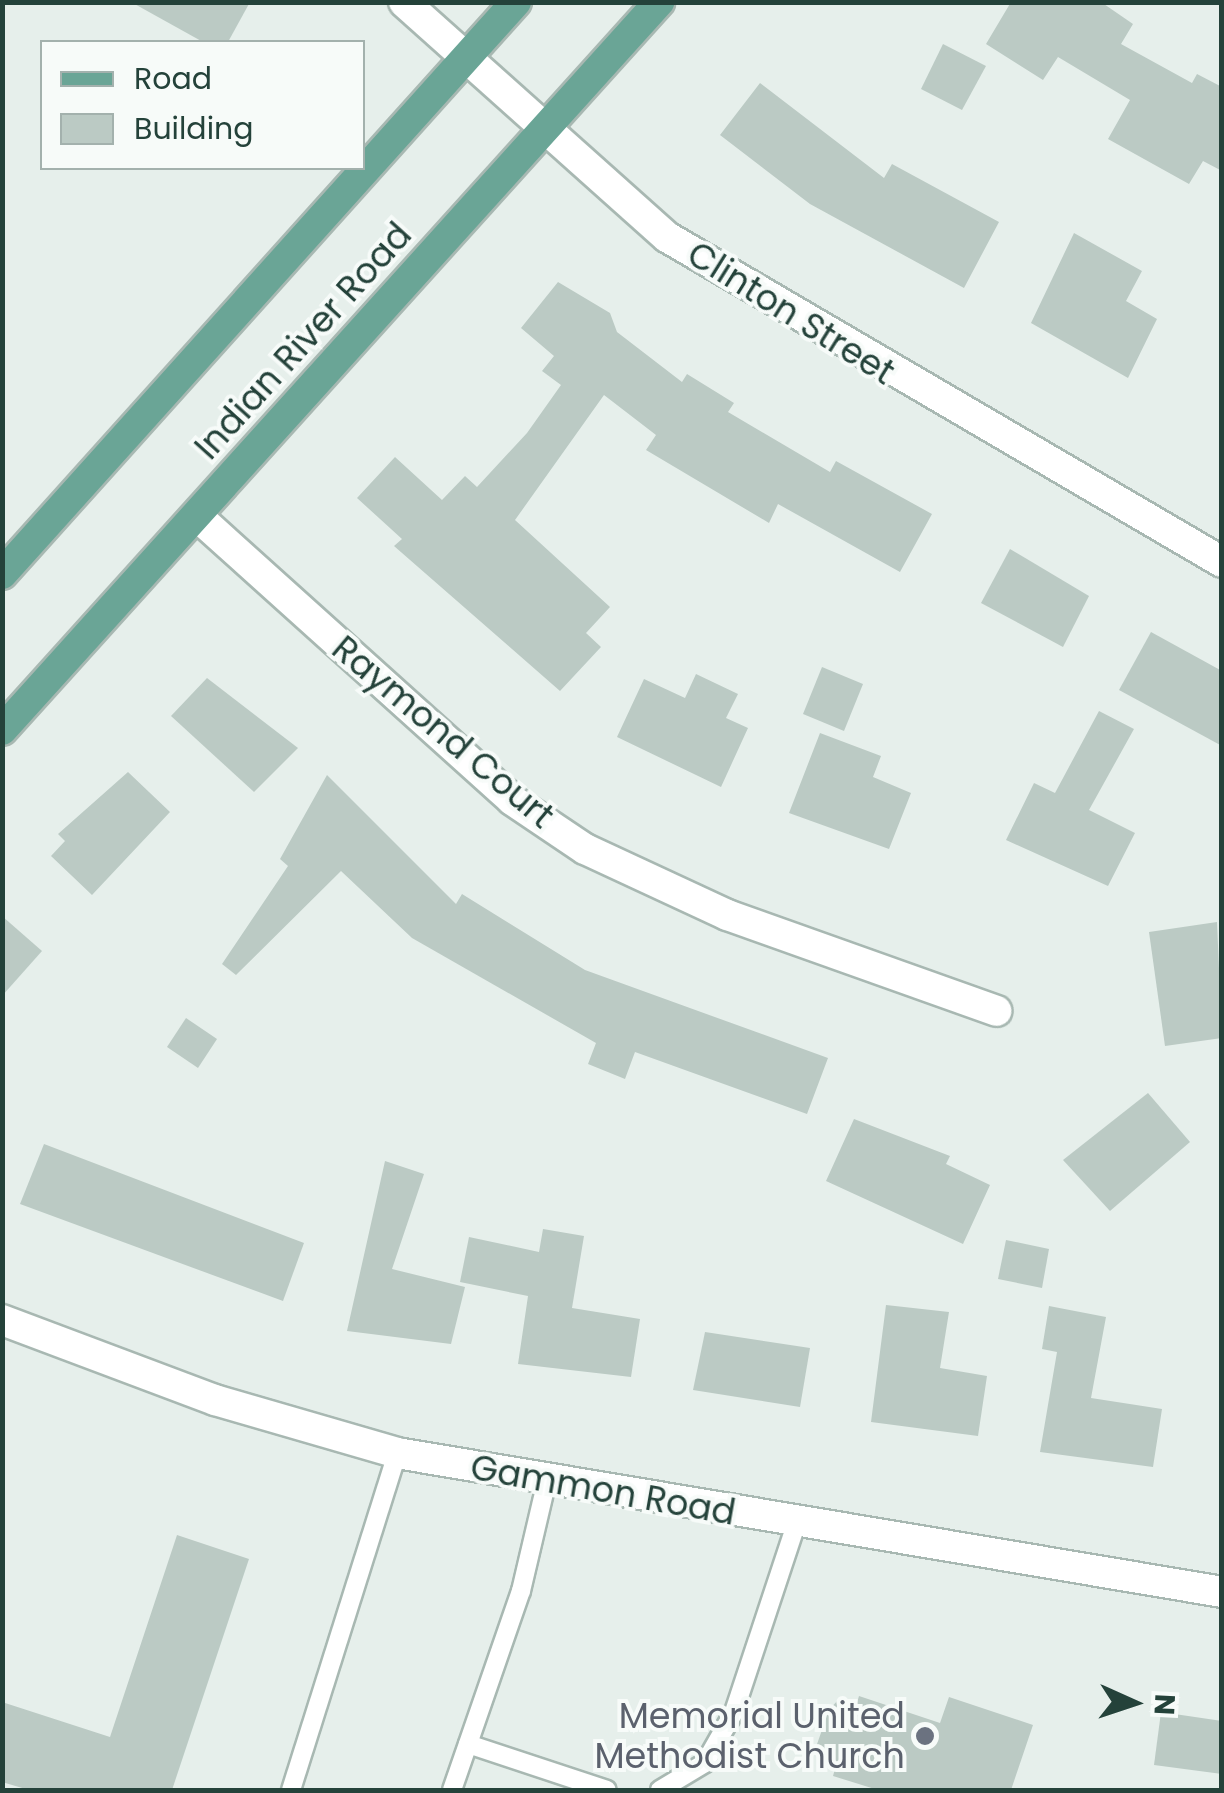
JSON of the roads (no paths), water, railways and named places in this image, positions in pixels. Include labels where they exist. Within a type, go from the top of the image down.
[{"type":"main road","name":"Indian River Road","points":[[365,170],[516,2]]},
{"type":"main road","name":"Indian River Road","points":[[2,730],[659,2]]},
{"type":"main road","name":"Indian River Road","points":[[2,574],[365,170]]},
{"type":"street","name":"Clinton Street","points":[[404,2],[541,131],[667,236],[1222,562]]},
{"type":"street","name":"Raymond Court","points":[[197,516],[512,800],[585,848],[727,915],[996,1011]]},
{"type":"street","name":"Gammon Road","points":[[2,1320],[215,1400],[396,1453],[796,1525],[1222,1592]]},
{"type":"lane","points":[[291,1790],[396,1453]]},
{"type":"lane","points":[[452,1790],[547,1480]]},
{"type":"lane","points":[[660,1790],[704,1763],[734,1712],[796,1525]]},
{"type":"lane","points":[[468,1744],[606,1790]]},
{"type":"place","name":"Memorial United Methodist Church","points":[[925,1736]]}]
